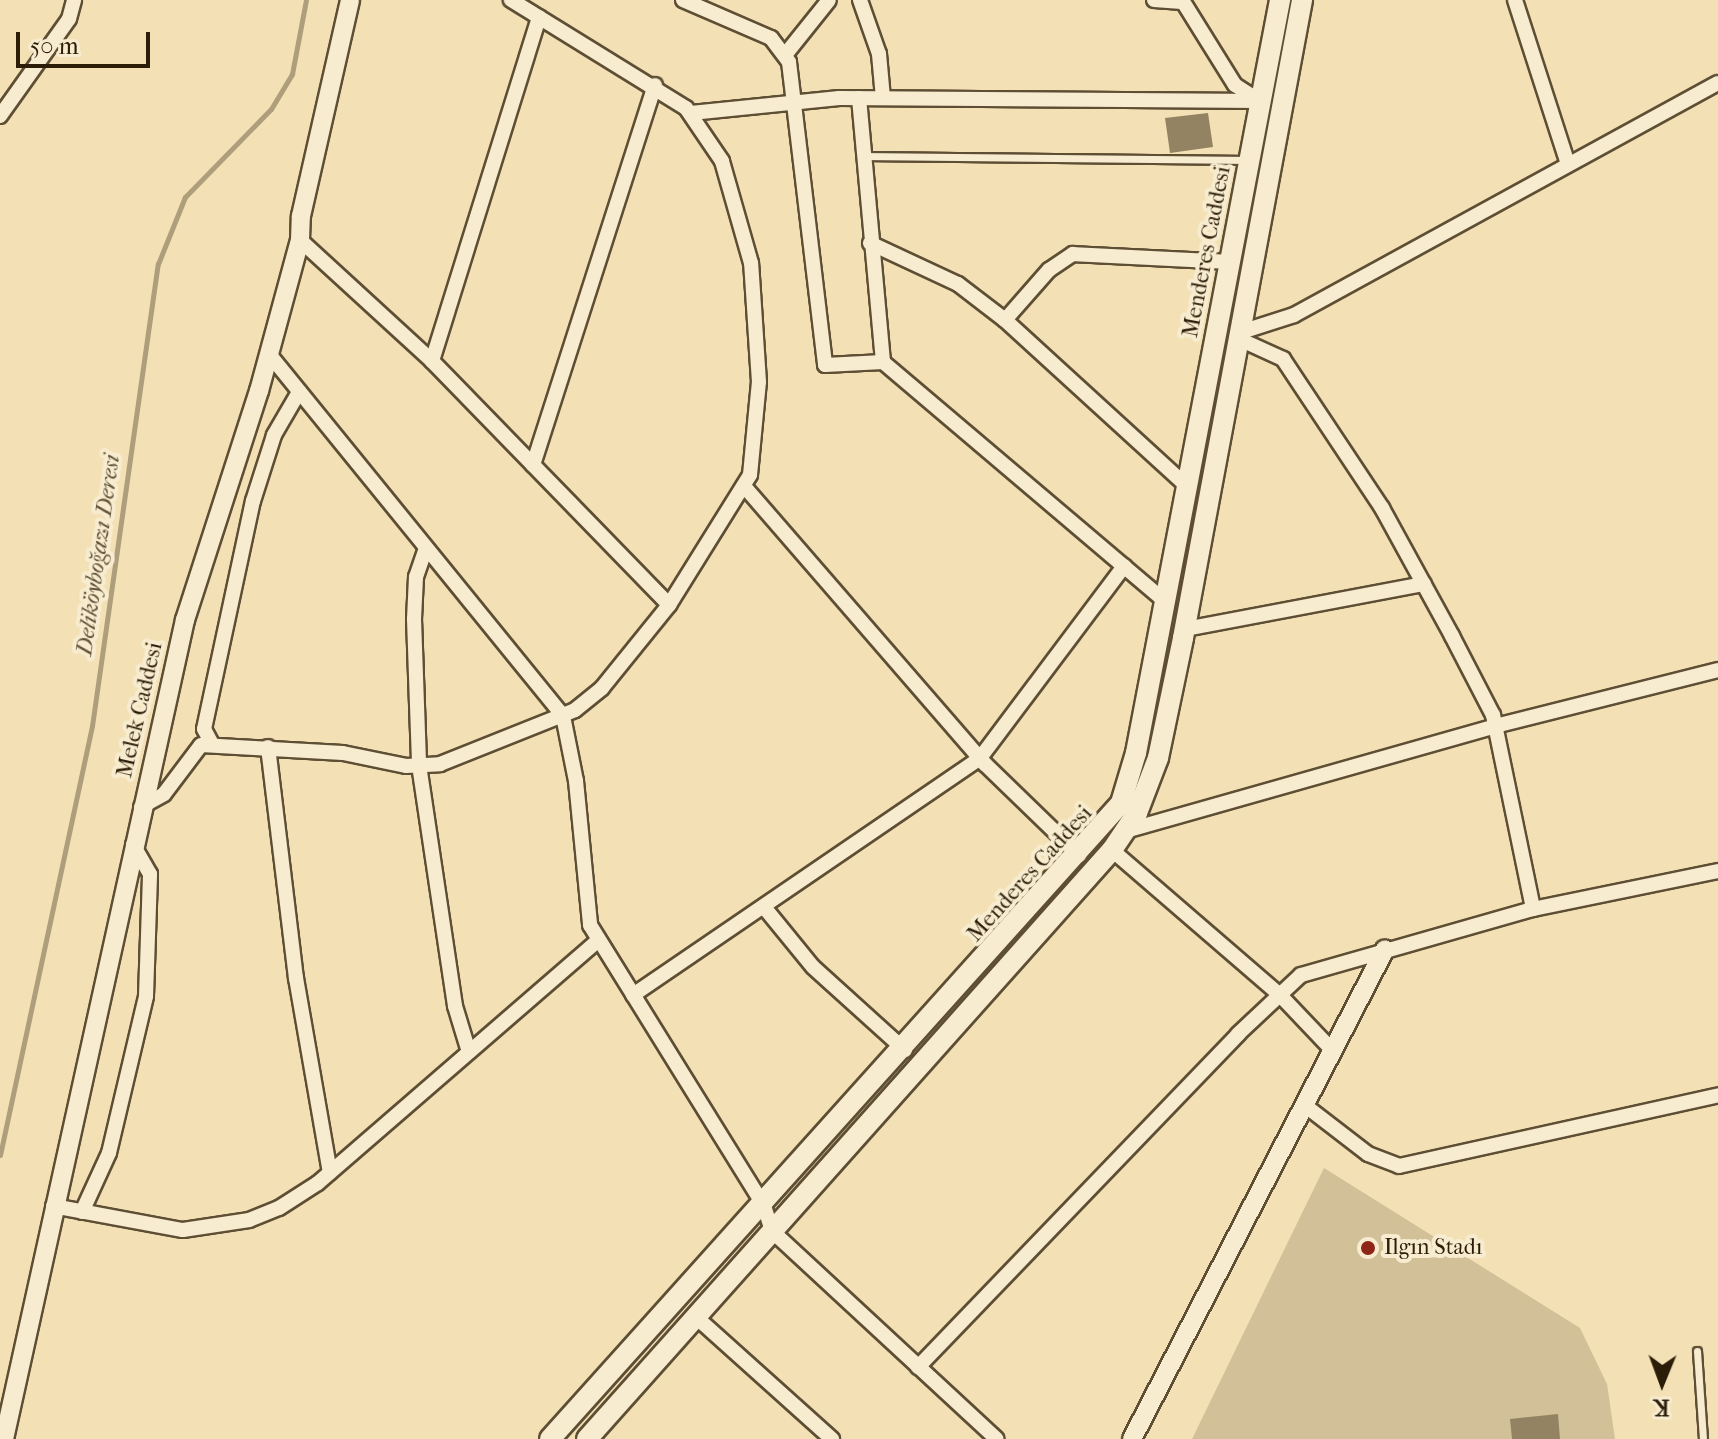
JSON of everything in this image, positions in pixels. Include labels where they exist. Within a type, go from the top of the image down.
[{"type":"main road","name":"Menderes Caddesi","points":[[550,1439],[1112,818],[1128,784],[1280,0]]},
{"type":"main road","name":"Menderes Caddesi","points":[[587,1439],[1112,850],[1146,795],[1158,758],[1185,629],[1302,0]]},
{"type":"street","points":[[0,116],[69,19],[74,0]]},
{"type":"street","name":"Melek Caddesi","points":[[4,1439],[141,807],[156,764],[185,620],[269,354],[300,240],[301,216],[350,0]]},
{"type":"street","points":[[141,807],[164,794],[201,745],[268,747],[419,765],[440,764],[563,716],[602,688],[669,605],[750,475],[759,382],[751,263],[722,161],[691,113],[655,85],[511,0]]},
{"type":"street","points":[[683,0],[771,38],[785,55],[796,101],[825,365],[883,362],[1165,601]]},
{"type":"street","points":[[785,55],[829,0]]},
{"type":"street","points":[[860,0],[879,54],[883,98]]},
{"type":"street","points":[[1154,0],[1182,1],[1235,85],[1260,101]]},
{"type":"street","points":[[1515,0],[1568,164]]},
{"type":"street","points":[[432,361],[539,17]]},
{"type":"street","points":[[1238,335],[1294,315],[1718,83]]},
{"type":"street","points":[[533,465],[655,85]]},
{"type":"street","points":[[859,98],[861,156],[883,362]]},
{"type":"street","points":[[691,113],[796,101],[859,98],[1260,101]]},
{"type":"street","points":[[300,240],[432,361],[669,605]]},
{"type":"street","points":[[870,243],[958,284],[1005,320],[1187,486]]},
{"type":"street","points":[[1005,320],[1049,270],[1073,254],[1229,262]]},
{"type":"street","points":[[1238,335],[1283,359],[1382,508],[1424,584],[1495,726],[1533,909]]},
{"type":"street","points":[[269,354],[563,716],[576,781],[590,925],[764,1206],[772,1231],[997,1439]]},
{"type":"street","points":[[212,744],[204,729],[253,501],[274,435],[299,392]]},
{"type":"street","points":[[744,486],[980,758],[1079,855]]},
{"type":"street","points":[[426,548],[416,577],[414,619],[419,765],[455,1006],[469,1052]]},
{"type":"street","points":[[633,995],[980,758],[1124,566]]},
{"type":"street","points":[[1185,629],[1424,584]]},
{"type":"street","points":[[1125,831],[1495,726],[1718,670]]},
{"type":"street","points":[[268,747],[296,978],[330,1172]]},
{"type":"street","points":[[82,1212],[109,1153],[146,996],[150,874],[133,844]]},
{"type":"street","points":[[1112,850],[1279,994],[1334,1052]]},
{"type":"street","points":[[918,1367],[1279,994],[1301,975],[1533,909],[1718,871]]},
{"type":"street","points":[[764,907],[813,967],[905,1050]]},
{"type":"street","points":[[53,1206],[183,1230],[212,1226],[279,1208],[330,1172],[599,940]]},
{"type":"street","points":[[1132,1439],[1307,1107],[1385,949]]},
{"type":"street","points":[[1307,1107],[1368,1154],[1399,1166],[1718,1095]]},
{"type":"street","points":[[696,1317],[832,1439]]},
{"type":"lane","points":[[861,156],[1249,160]]},
{"type":"lane","points":[[1697,1351],[1703,1439]]},
{"type":"shaded area","name":"Ilgın Stadı","points":[[1324,1168],[1580,1328],[1607,1384],[1615,1439],[1192,1439]]},
{"type":"building","points":[[1208,113],[1213,147],[1170,153],[1165,118]]},
{"type":"building","points":[[1558,1414],[1560,1439],[1512,1439],[1510,1419]]},
{"type":"waterway","name":"Deliköyboğazı Deresi","points":[[0,1155],[92,726],[158,264],[185,197],[271,109],[292,74],[306,0]]},
{"type":"place","name":"Ilgın Stadı","points":[[1368,1248]]}]
